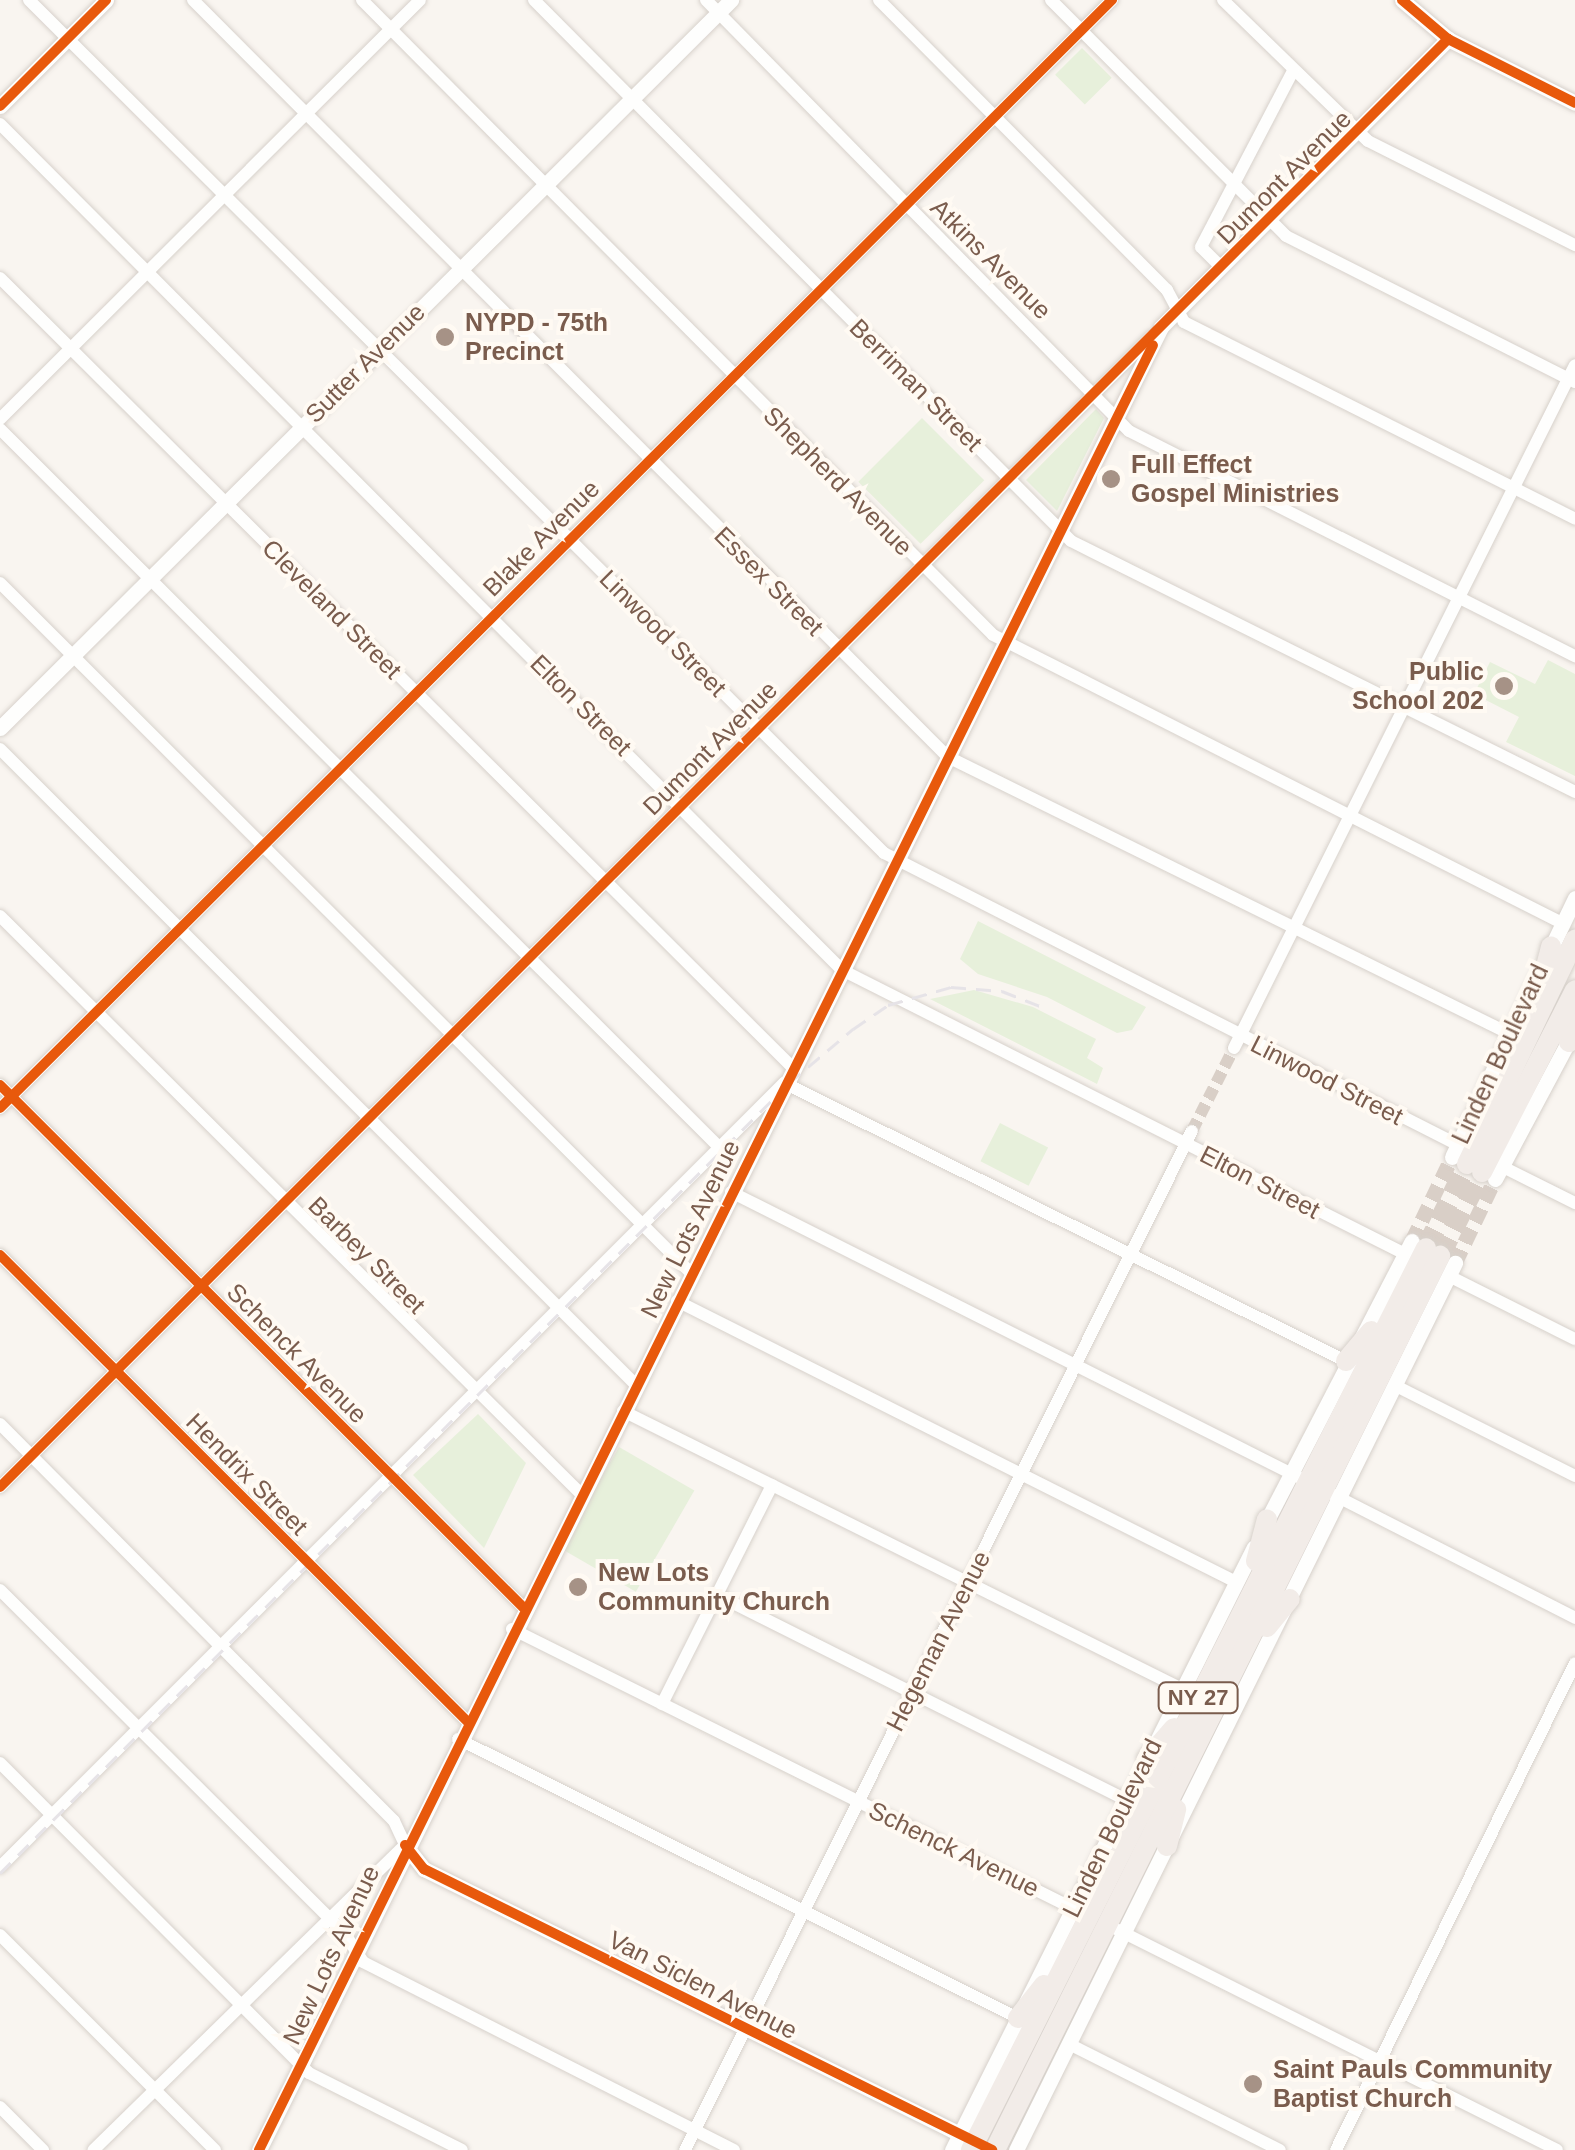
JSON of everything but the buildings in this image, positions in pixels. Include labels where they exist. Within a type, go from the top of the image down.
[{"type":"highway","name":"Linden Boulevard","points":[[1476,1164],[1520,1034],[1569,932]]},
{"type":"highway","points":[[1520,1034],[1551,947]]},
{"type":"highway","name":"Linden Boulevard","points":[[1476,1164],[1575,990]]},
{"type":"highway","points":[[1570,1049],[1575,1016]]},
{"type":"highway","name":"Linden Boulevard","points":[[974,2146],[1070,1953],[1098,1920],[1188,1696],[1245,1603],[1298,1477],[1395,1302],[1431,1257]]},
{"type":"highway","name":"Linden Boulevard","points":[[974,2146],[1098,1920],[1184,1774],[1241,1660],[1333,1494],[1431,1257]]},
{"type":"highway","points":[[1346,1361],[1395,1302]]},
{"type":"highway","points":[[1245,1603],[1267,1519]]},
{"type":"highway","points":[[1241,1660],[1290,1598]]},
{"type":"highway","points":[[1147,1759],[1188,1696]]},
{"type":"highway","points":[[1167,1846],[1184,1774]]},
{"type":"highway","points":[[1018,2018],[1070,1953]]},
{"type":"street","name":"Linwood Street","points":[[29,0],[896,862],[1476,1164],[1575,1203]]},
{"type":"street","points":[[0,106],[106,0]]},
{"type":"street","name":"Essex Street","points":[[193,0],[837,650],[948,757],[1520,1034]]},
{"type":"street","name":"Shepherd Avenue","points":[[362,0],[922,565],[1005,643],[1569,932]]},
{"type":"street","points":[[0,419],[420,0]]},
{"type":"street","name":"Berriman Street","points":[[534,0],[1061,531],[1575,792]]},
{"type":"street","name":"Sutter Avenue","points":[[0,728],[632,98],[712,6],[731,0]]},
{"type":"street","points":[[879,0],[1179,309],[1191,326],[1575,519]]},
{"type":"street","points":[[1051,0],[1267,221],[1572,380]]},
{"type":"street","name":"Blake Avenue","points":[[0,1108],[1112,0]]},
{"type":"street","points":[[1224,0],[1357,132],[1575,245]]},
{"type":"street","points":[[1402,0],[1448,39],[1575,103]]},
{"type":"street","name":"Atkins Avenue","points":[[712,6],[1096,393],[1117,420],[1575,656]]},
{"type":"street","name":"Dumont Avenue","points":[[0,1487],[1448,39]]},
{"type":"street","points":[[1221,267],[1202,247],[1294,71]]},
{"type":"street","name":"Elton Street","points":[[0,124],[842,970],[1431,1257],[1575,1340]]},
{"type":"street","name":"Cleveland Street","points":[[0,278],[792,1067]]},
{"type":"street","name":"New Lots Avenue","points":[[259,2150],[466,1721],[1161,328]]},
{"type":"street","points":[[1237,1042],[1572,380],[1575,365]]},
{"type":"street","points":[[0,429],[718,1146]]},
{"type":"street","points":[[0,583],[691,1272]]},
{"type":"street","points":[[0,749],[635,1384]]},
{"type":"street","name":"Linden Boulevard","points":[[1551,947],[1569,932],[1575,898]]},
{"type":"street","name":"Barbey Street","points":[[0,916],[580,1494]]},
{"type":"street","name":"Linden Boulevard","points":[[1476,1164],[1570,1049]]},
{"type":"street","points":[[0,1867],[556,1305],[784,1082],[1346,1361]]},
{"type":"street","name":"Schenck Avenue","points":[[0,1085],[523,1607]]},
{"type":"street","name":"Hegeman Avenue","points":[[684,2150],[1189,1138]]},
{"type":"street","points":[[731,1192],[1575,1618]]},
{"type":"street","name":"Hendrix Street","points":[[0,1255],[466,1721]]},
{"type":"street","name":"Linden Boulevard","points":[[1188,1696],[1267,1519],[1298,1477],[1346,1361],[1431,1257]]},
{"type":"street","name":"Linden Boulevard","points":[[974,2146],[1018,2018],[1098,1920],[1167,1846],[1290,1598],[1333,1494],[1398,1387],[1431,1257]]},
{"type":"street","points":[[677,1301],[1236,1582]]},
{"type":"street","points":[[1398,1387],[1575,1476]]},
{"type":"street","points":[[623,1410],[1188,1696]]},
{"type":"street","name":"Van Siclen Avenue","points":[[0,1424],[394,1820],[405,1845],[424,1868],[974,2146]]},
{"type":"street","points":[[662,1704],[772,1485]]},
{"type":"street","points":[[0,1590],[327,1916],[363,1962],[734,2150]]},
{"type":"street","points":[[717,1596],[1126,1800]]},
{"type":"street","name":"Schenck Avenue","points":[[512,1630],[1556,2150]]},
{"type":"street","points":[[1336,2150],[1575,1664]]},
{"type":"street","points":[[458,1739],[1018,2018]]},
{"type":"street","name":"Linden Boulevard","points":[[1016,2150],[1069,2044],[1126,1800],[1147,1759]]},
{"type":"street","points":[[0,1763],[301,2064],[462,2150]]},
{"type":"street","points":[[94,2150],[327,1916],[405,1845]]},
{"type":"street","points":[[0,1935],[216,2150]]},
{"type":"street","points":[[1069,2044],[1280,2150]]},
{"type":"street","points":[[0,2107],[43,2150]]},
{"type":"green space","points":[[1082,48],[1112,78],[1085,105],[1055,75]]},
{"type":"green space","points":[[1096,409],[1104,418],[1057,511],[1026,480]]},
{"type":"green space","points":[[922,418],[984,480],[921,544],[858,482]]},
{"type":"green space","points":[[1548,660],[1575,674],[1575,776],[1506,742],[1519,717],[1474,694],[1490,662],[1535,684]]},
{"type":"green space","points":[[978,921],[1146,1007],[1132,1030],[1117,1033],[1047,997],[978,974],[960,959]]},
{"type":"green space","points":[[974,990],[1033,1007],[1096,1039],[1087,1058],[1103,1068],[1097,1084],[930,999]]},
{"type":"green space","points":[[1000,1123],[1048,1148],[1029,1186],[980,1161]]},
{"type":"green space","points":[[478,1414],[526,1463],[484,1548],[413,1475]]},
{"type":"green space","points":[[619,1447],[694,1490],[636,1592],[560,1548]]},
{"type":"tunnel","points":[[1192,1131],[1234,1048]]},
{"type":"tunnel","points":[[1412,1241],[1452,1157]]},
{"type":"tunnel","points":[[1426,1248],[1467,1164]]},
{"type":"tunnel","points":[[1440,1256],[1482,1172]]},
{"type":"tunnel","points":[[1455,1263],[1495,1179]]},
{"type":"railway","points":[[0,1873],[789,1083],[853,1029],[888,1005],[951,987],[1002,991],[1045,1008]]},
{"type":"cycle path","points":[[0,106],[106,0]]},
{"type":"cycle path","points":[[0,1108],[1112,0]]},
{"type":"cycle path","points":[[1402,0],[1448,39],[1575,103]]},
{"type":"cycle path","points":[[0,1487],[1448,39]]},
{"type":"cycle path","points":[[259,2150],[1153,345]]},
{"type":"cycle path","points":[[0,1085],[523,1607]]},
{"type":"cycle path","points":[[0,1255],[467,1721]]},
{"type":"cycle path","points":[[405,1845],[424,1869],[992,2150]]},
{"type":"place","name":"NYPD - 75th Precinct","points":[[445,337]]},
{"type":"place","name":"Full Effect Gospel Ministries","points":[[1111,479]]},
{"type":"place","name":"Public School 202","points":[[1504,686]]},
{"type":"place","name":"New Lots Community Church","points":[[578,1587]]},
{"type":"place","name":"Saint Pauls Community Baptist Church","points":[[1253,2084]]}]
